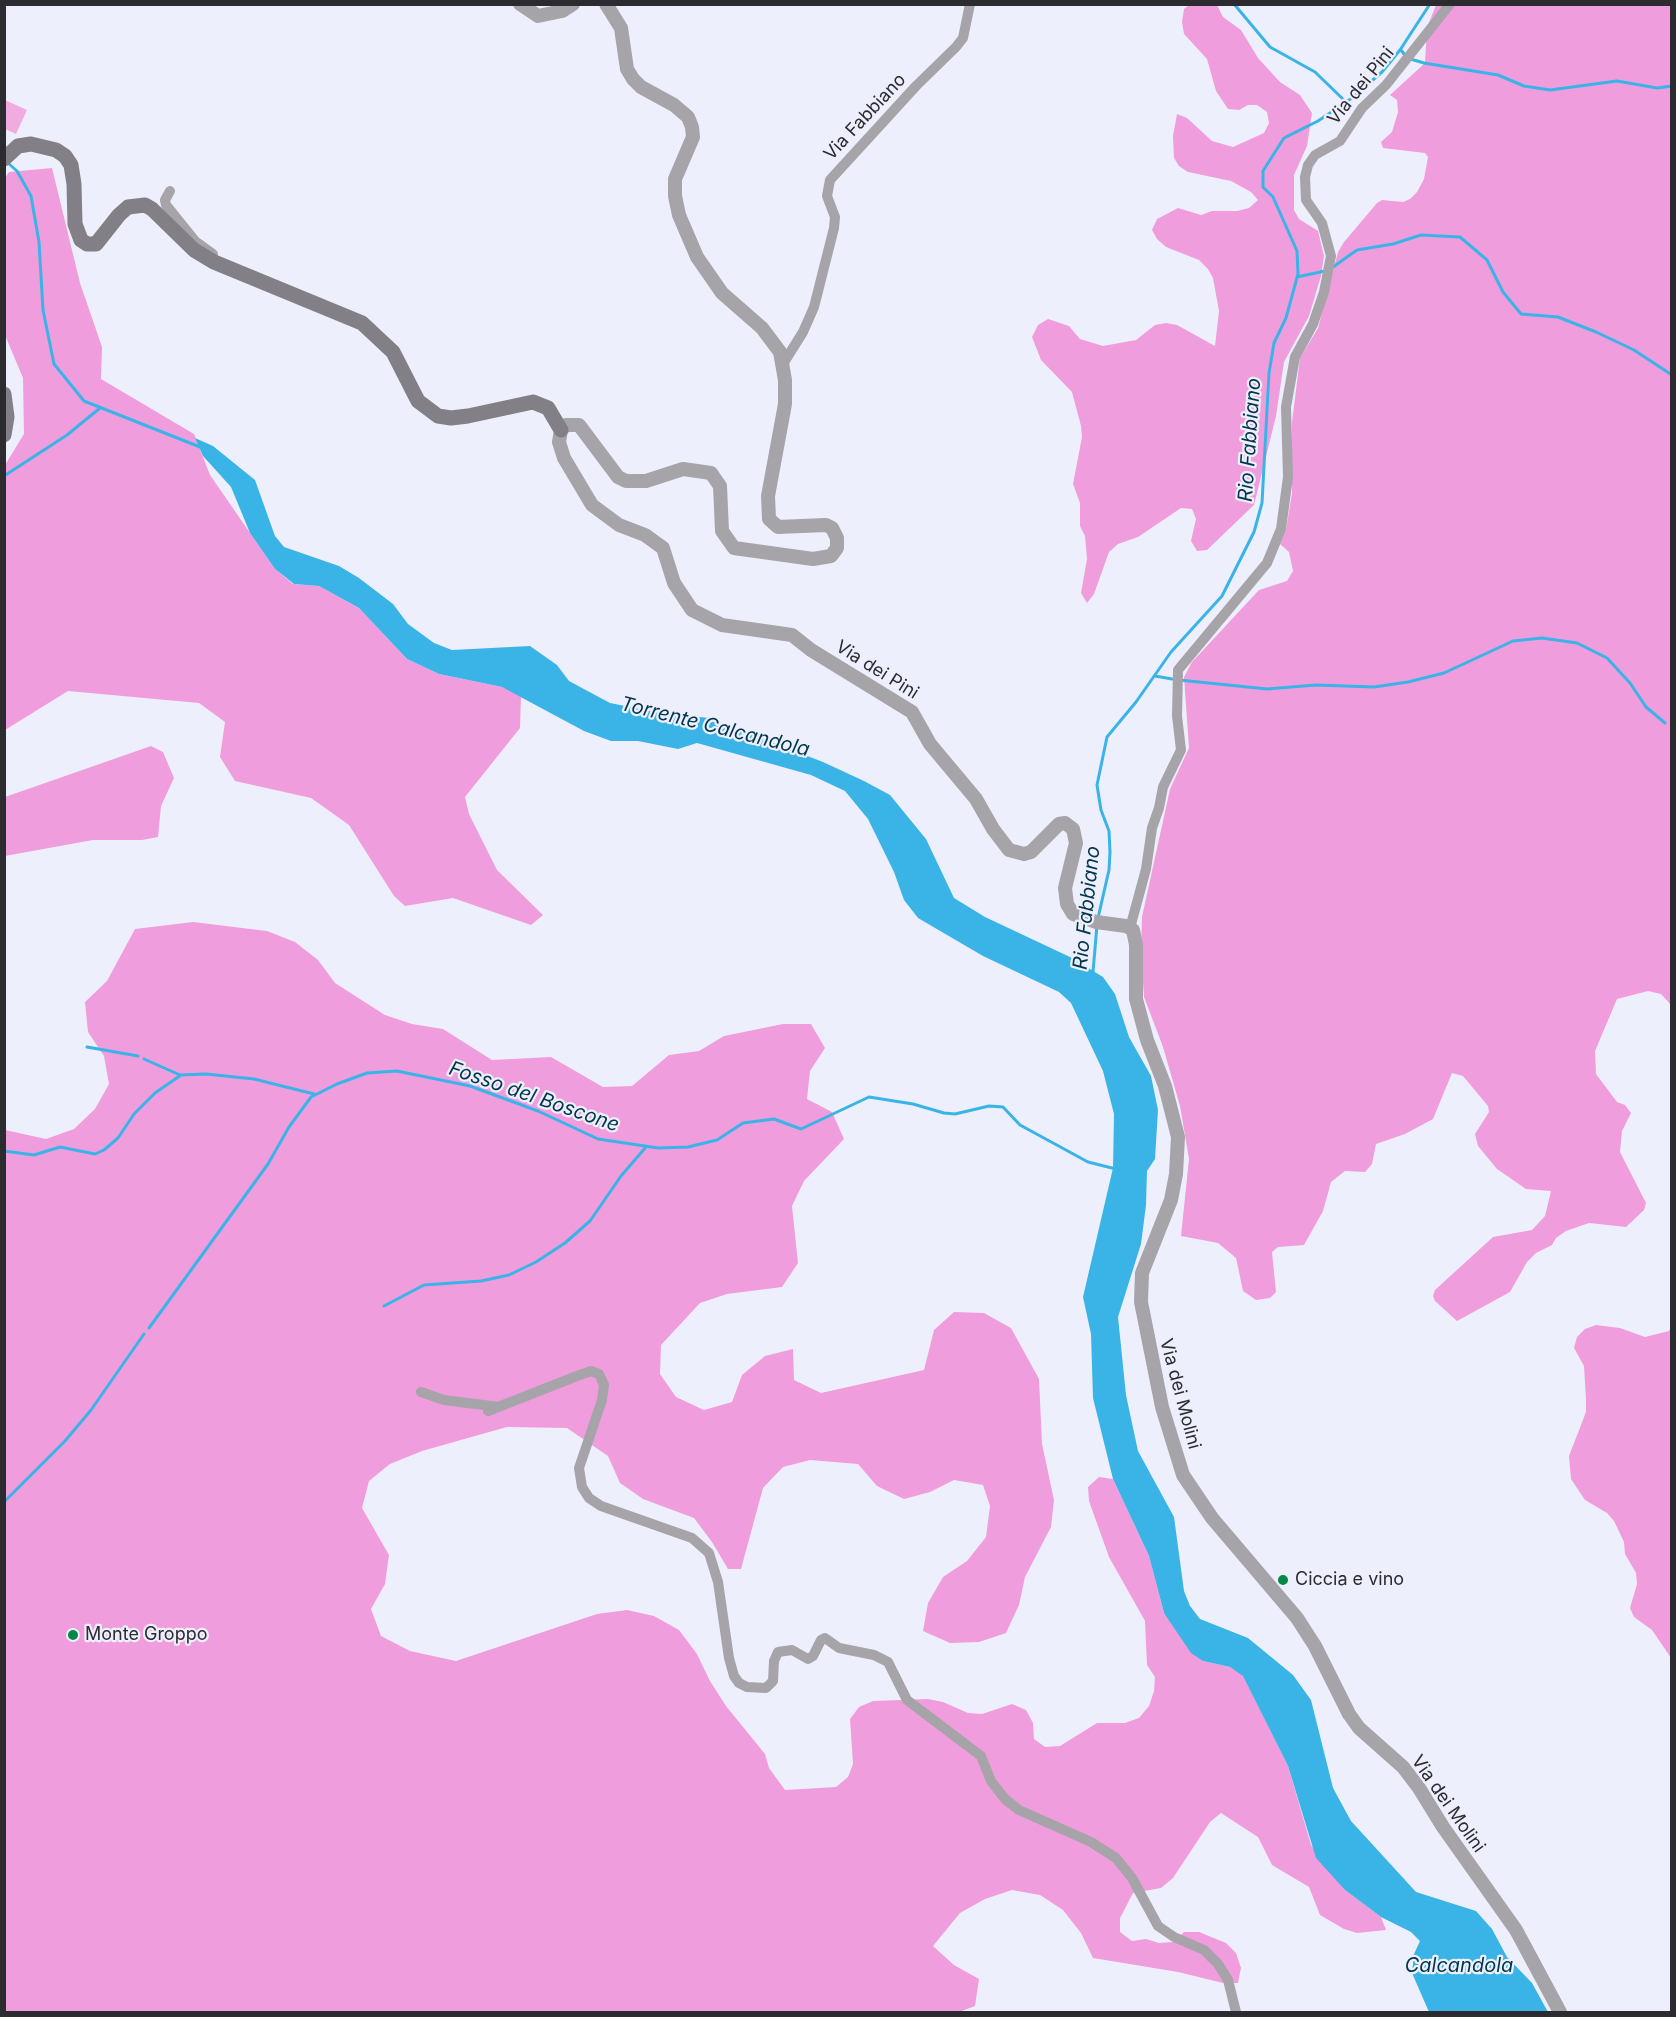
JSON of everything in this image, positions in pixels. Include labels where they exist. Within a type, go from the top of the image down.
[{"type":"main road","points":[[4,159],[18,146],[31,144],[46,146],[65,156],[71,165],[74,184],[75,224],[84,242],[96,244],[119,214],[128,207],[139,204],[152,209],[194,250],[237,272],[362,323],[393,352],[418,401],[427,410],[451,418],[533,402],[548,408],[561,430]]},
{"type":"main road","points":[[4,394],[7,417],[4,435]]},
{"type":"street","points":[[520,4],[538,16],[562,11],[573,4]]},
{"type":"street","points":[[561,430],[570,424],[582,427],[618,477],[626,481],[646,481],[683,469],[711,473],[720,486],[722,531],[734,548],[825,559],[831,556],[837,548],[837,538],[832,528],[778,527],[773,525],[768,514],[768,496],[784,404],[783,364],[780,352],[762,328],[722,293],[697,257],[679,214],[675,196],[675,179],[693,137],[692,127],[688,117],[674,105],[641,87],[633,79],[627,69],[621,28],[606,4]]},
{"type":"street","name":"Via Fabbiano","points":[[783,364],[803,332],[814,307],[834,228],[835,217],[827,196],[830,180],[916,86],[957,47],[963,38],[970,4]]},
{"type":"street","name":"Via dei Pini","points":[[561,430],[560,451],[585,496],[619,525],[657,542],[663,548],[674,583],[692,609],[722,625],[792,635],[811,650],[904,705],[916,717],[930,744],[976,799],[993,829],[1009,850],[1024,854],[1031,852],[1059,824],[1070,826],[1076,843],[1065,888],[1067,904],[1073,914],[1096,922],[1128,927],[1146,869],[1152,828],[1163,787],[1181,750],[1177,716],[1178,670],[1267,563],[1281,529],[1288,477],[1286,408],[1295,357],[1313,324],[1324,292],[1331,256],[1322,223],[1306,200],[1305,177],[1308,165],[1315,155],[1340,141],[1362,108],[1386,86],[1450,4]]},
{"type":"street","points":[[170,191],[165,200],[166,205],[195,241],[237,272]]},
{"type":"street","name":"Via dei Molini","points":[[1128,927],[1136,945],[1136,999],[1147,1040],[1165,1086],[1178,1137],[1173,1192],[1162,1227],[1142,1273],[1140,1302],[1162,1407],[1184,1475],[1212,1518],[1297,1618],[1315,1646],[1349,1714],[1359,1728],[1403,1767],[1419,1788],[1449,1837],[1516,1930],[1560,2013]]},
{"type":"street","points":[[421,1392],[444,1400],[494,1409],[591,1371],[599,1374],[604,1385],[602,1400],[579,1467],[582,1487],[589,1498],[602,1506],[692,1538],[709,1553],[718,1582],[729,1658],[734,1676],[739,1683],[747,1687],[766,1688],[773,1681],[774,1661],[778,1652],[792,1650],[808,1659],[813,1656],[821,1640],[825,1638],[839,1648],[883,1659],[892,1669],[907,1700],[981,1756],[991,1781],[1005,1800],[1019,1810],[1091,1842],[1116,1858],[1132,1878],[1158,1926],[1174,1937],[1204,1950],[1218,1964],[1228,1980],[1236,2013]]},
{"type":"shaded area","points":[[1189,5],[1217,5],[1223,17],[1241,30],[1258,58],[1280,82],[1300,95],[1312,113],[1307,146],[1294,175],[1294,210],[1299,219],[1318,231],[1324,256],[1321,276],[1309,316],[1284,362],[1276,416],[1254,505],[1207,550],[1197,551],[1191,541],[1196,519],[1192,509],[1181,508],[1138,537],[1118,544],[1109,552],[1094,594],[1087,603],[1081,593],[1087,559],[1085,536],[1080,526],[1080,503],[1073,484],[1082,437],[1081,426],[1072,392],[1041,360],[1032,337],[1038,325],[1048,319],[1069,326],[1080,339],[1103,346],[1136,340],[1155,325],[1166,323],[1177,325],[1215,346],[1219,311],[1213,278],[1199,260],[1166,247],[1157,239],[1152,230],[1157,219],[1178,208],[1201,215],[1212,211],[1237,211],[1249,208],[1258,200],[1251,192],[1231,181],[1188,172],[1179,166],[1174,158],[1173,136],[1177,114],[1187,118],[1212,141],[1233,147],[1264,133],[1269,123],[1267,112],[1257,105],[1248,105],[1239,110],[1228,109],[1216,91],[1207,59],[1184,34],[1182,22],[1184,9]]},
{"type":"shaded area","points":[[1436,5],[1671,5],[1671,1005],[1661,994],[1648,991],[1617,999],[1595,1051],[1596,1074],[1617,1102],[1625,1105],[1631,1113],[1622,1131],[1620,1152],[1646,1203],[1644,1210],[1626,1227],[1589,1223],[1566,1231],[1556,1238],[1552,1245],[1536,1253],[1527,1262],[1510,1292],[1457,1321],[1435,1301],[1433,1296],[1435,1290],[1493,1237],[1532,1230],[1545,1216],[1551,1191],[1526,1189],[1497,1169],[1478,1146],[1475,1134],[1489,1112],[1488,1106],[1463,1076],[1452,1073],[1433,1119],[1405,1134],[1376,1144],[1372,1164],[1365,1172],[1345,1171],[1331,1182],[1323,1211],[1304,1245],[1278,1247],[1272,1252],[1276,1292],[1270,1298],[1256,1300],[1243,1291],[1236,1258],[1218,1243],[1181,1236],[1189,1159],[1180,1106],[1163,1047],[1144,997],[1141,953],[1142,917],[1170,789],[1189,748],[1184,677],[1192,662],[1259,590],[1287,581],[1293,571],[1289,552],[1280,544],[1286,530],[1292,493],[1292,422],[1300,358],[1318,328],[1338,252],[1344,242],[1377,203],[1382,200],[1403,202],[1410,199],[1424,179],[1428,157],[1425,153],[1383,148],[1381,142],[1392,132],[1398,112],[1397,100],[1390,95],[1425,63],[1427,28]]},
{"type":"shaded area","points":[[5,100],[27,110],[16,134],[5,129]]},
{"type":"shaded area","points":[[52,168],[80,283],[102,347],[101,379],[194,434],[210,475],[275,569],[293,584],[319,586],[359,608],[407,659],[439,674],[502,687],[521,696],[520,728],[465,797],[469,814],[497,870],[543,915],[531,925],[453,898],[405,906],[394,896],[349,825],[311,798],[235,781],[220,757],[225,722],[199,703],[68,691],[5,730],[5,465],[24,434],[23,378],[5,335],[5,178],[9,172]]},
{"type":"shaded area","points":[[151,746],[163,752],[174,778],[161,806],[158,837],[142,840],[93,840],[5,856],[5,797]]},
{"type":"shaded area","points":[[193,922],[267,931],[295,942],[318,960],[335,983],[385,1015],[412,1024],[443,1029],[492,1060],[551,1057],[603,1087],[632,1086],[669,1055],[699,1051],[724,1036],[783,1024],[811,1024],[825,1048],[810,1071],[807,1099],[832,1112],[844,1139],[804,1181],[792,1206],[798,1263],[782,1287],[727,1294],[700,1303],[661,1345],[660,1374],[676,1397],[704,1410],[732,1402],[742,1375],[765,1356],[793,1349],[794,1380],[821,1393],[924,1370],[934,1330],[954,1312],[984,1313],[1011,1328],[1039,1379],[1042,1444],[1054,1500],[1051,1527],[1025,1577],[1019,1605],[1006,1633],[979,1642],[950,1643],[923,1631],[928,1603],[943,1577],[967,1561],[986,1537],[990,1506],[983,1485],[954,1480],[930,1492],[904,1499],[877,1486],[858,1464],[810,1460],[783,1467],[763,1488],[741,1569],[728,1569],[694,1518],[643,1499],[620,1483],[608,1456],[567,1428],[507,1427],[422,1451],[390,1464],[369,1481],[362,1508],[389,1555],[385,1584],[371,1609],[381,1636],[410,1651],[456,1661],[597,1614],[627,1610],[654,1616],[679,1630],[697,1654],[726,1706],[765,1754],[769,1768],[785,1790],[836,1787],[848,1777],[853,1764],[850,1719],[859,1707],[873,1701],[928,1699],[943,1702],[968,1713],[982,1714],[1012,1704],[1026,1710],[1033,1723],[1034,1739],[1045,1747],[1060,1746],[1097,1723],[1125,1723],[1139,1718],[1149,1706],[1154,1691],[1155,1677],[1147,1665],[1145,1621],[1109,1557],[1089,1501],[1088,1487],[1099,1477],[1113,1479],[1149,1556],[1164,1613],[1203,1661],[1230,1667],[1243,1675],[1288,1766],[1311,1845],[1345,1890],[1381,1917],[1386,1930],[1357,1933],[1344,1929],[1320,1915],[1309,1887],[1272,1865],[1258,1837],[1221,1813],[1210,1822],[1173,1878],[1161,1888],[1133,1893],[1120,1918],[1120,1932],[1132,1941],[1146,1939],[1159,1943],[1174,1942],[1184,1932],[1199,1932],[1226,1943],[1236,1953],[1241,1968],[1238,1983],[1223,1983],[1178,1972],[1093,1958],[1081,1933],[1063,1910],[1040,1895],[1012,1890],[985,1899],[960,1913],[933,1946],[954,1965],[979,1979],[975,2006],[959,2012],[5,2012],[5,1130],[46,1139],[74,1129],[95,1109],[109,1084],[104,1056],[88,1032],[85,1002],[107,981],[135,929]]},
{"type":"shaded area","points":[[1596,1325],[1620,1328],[1645,1337],[1669,1331],[1671,1327],[1671,1658],[1652,1630],[1634,1617],[1630,1608],[1637,1584],[1636,1573],[1625,1554],[1624,1542],[1614,1521],[1607,1513],[1585,1500],[1571,1479],[1569,1456],[1586,1412],[1584,1366],[1574,1348],[1577,1337],[1585,1329]]},
{"type":"water","name":"Calcandola","points":[[195,438],[213,446],[255,480],[275,536],[284,547],[339,566],[359,578],[393,604],[408,624],[434,643],[452,650],[530,646],[557,665],[569,681],[610,703],[655,712],[709,718],[823,762],[864,781],[890,795],[926,839],[954,898],[985,917],[1070,957],[1103,977],[1115,994],[1129,1037],[1151,1076],[1158,1110],[1155,1159],[1147,1171],[1141,1244],[1118,1317],[1126,1395],[1138,1451],[1174,1517],[1184,1591],[1190,1606],[1200,1619],[1248,1638],[1293,1675],[1311,1700],[1333,1788],[1351,1821],[1416,1892],[1476,1911],[1492,1929],[1507,1957],[1532,1983],[1548,2012],[1429,2012],[1412,1973],[1414,1954],[1420,1941],[1411,1932],[1381,1917],[1345,1890],[1316,1858],[1288,1766],[1243,1676],[1230,1667],[1203,1661],[1191,1653],[1164,1613],[1149,1556],[1113,1479],[1093,1398],[1091,1334],[1083,1297],[1113,1168],[1114,1114],[1103,1071],[1071,1003],[1059,992],[983,956],[918,918],[904,900],[894,872],[868,819],[845,791],[811,775],[697,743],[678,749],[638,741],[611,741],[584,731],[502,687],[439,674],[407,659],[359,608],[319,586],[294,584],[275,569],[250,533],[231,487],[203,456]]},
{"type":"waterway","points":[[1234,4],[1270,47],[1315,72],[1346,102]]},
{"type":"waterway","name":"Rio Fabbiano","points":[[1098,918],[1109,870],[1110,852],[1109,831],[1101,810],[1097,785],[1107,737],[1136,702],[1171,652],[1222,596],[1254,532],[1262,503],[1269,373],[1274,343],[1286,318],[1298,274],[1297,251],[1273,197],[1263,187],[1263,171],[1284,138],[1318,121],[1352,98],[1382,72],[1400,50],[1430,4]]},
{"type":"waterway","points":[[1401,50],[1407,58],[1424,63],[1498,75],[1524,86],[1550,90],[1617,81],[1657,88],[1672,86]]},
{"type":"waterway","name":"Torrente Calcandola","points":[[8,163],[17,171],[31,196],[39,242],[43,310],[54,364],[84,401],[200,447]]},
{"type":"waterway","points":[[1333,267],[1357,250],[1393,244],[1421,235],[1460,237],[1487,260],[1503,292],[1521,314],[1558,317],[1596,332],[1634,350],[1672,375]]},
{"type":"waterway","points":[[1297,277],[1325,271]]},
{"type":"waterway","points":[[4,476],[67,435],[100,408]]},
{"type":"waterway","points":[[1179,680],[1267,689],[1316,685],[1374,687],[1444,673],[1513,641],[1542,638],[1577,643],[1607,658],[1630,683],[1646,707],[1665,723]]},
{"type":"waterway","points":[[1155,676],[1172,679]]},
{"type":"waterway","name":"Rio Fabbiano","points":[[1093,972],[1097,925]]},
{"type":"waterway","points":[[87,1047],[138,1056]]},
{"type":"waterway","points":[[144,1059],[180,1075]]},
{"type":"waterway","name":"Fosso del Boscone","points":[[149,1328],[268,1164],[289,1127],[311,1097],[367,1073],[397,1071],[470,1086],[538,1111],[598,1139],[658,1148],[688,1147],[717,1140],[743,1123],[774,1119],[801,1129],[869,1097],[955,1114],[989,1106],[1003,1107],[1020,1125],[1088,1162],[1116,1169]]},
{"type":"waterway","name":"Fosso del Boscone","points":[[4,1151],[34,1155],[60,1147],[95,1154],[104,1150],[118,1138],[134,1114],[155,1093],[181,1075],[206,1074],[254,1079],[314,1094]]},
{"type":"waterway","points":[[384,1306],[424,1285],[481,1281],[509,1275],[536,1262],[565,1243],[590,1221],[621,1176],[646,1147]]},
{"type":"waterway","points":[[4,1502],[65,1441],[91,1410],[144,1334]]},
{"type":"place","name":"Ciccia e vino","points":[[1283,1580]]},
{"type":"place","name":"Monte Groppo","points":[[73,1635]]}]
